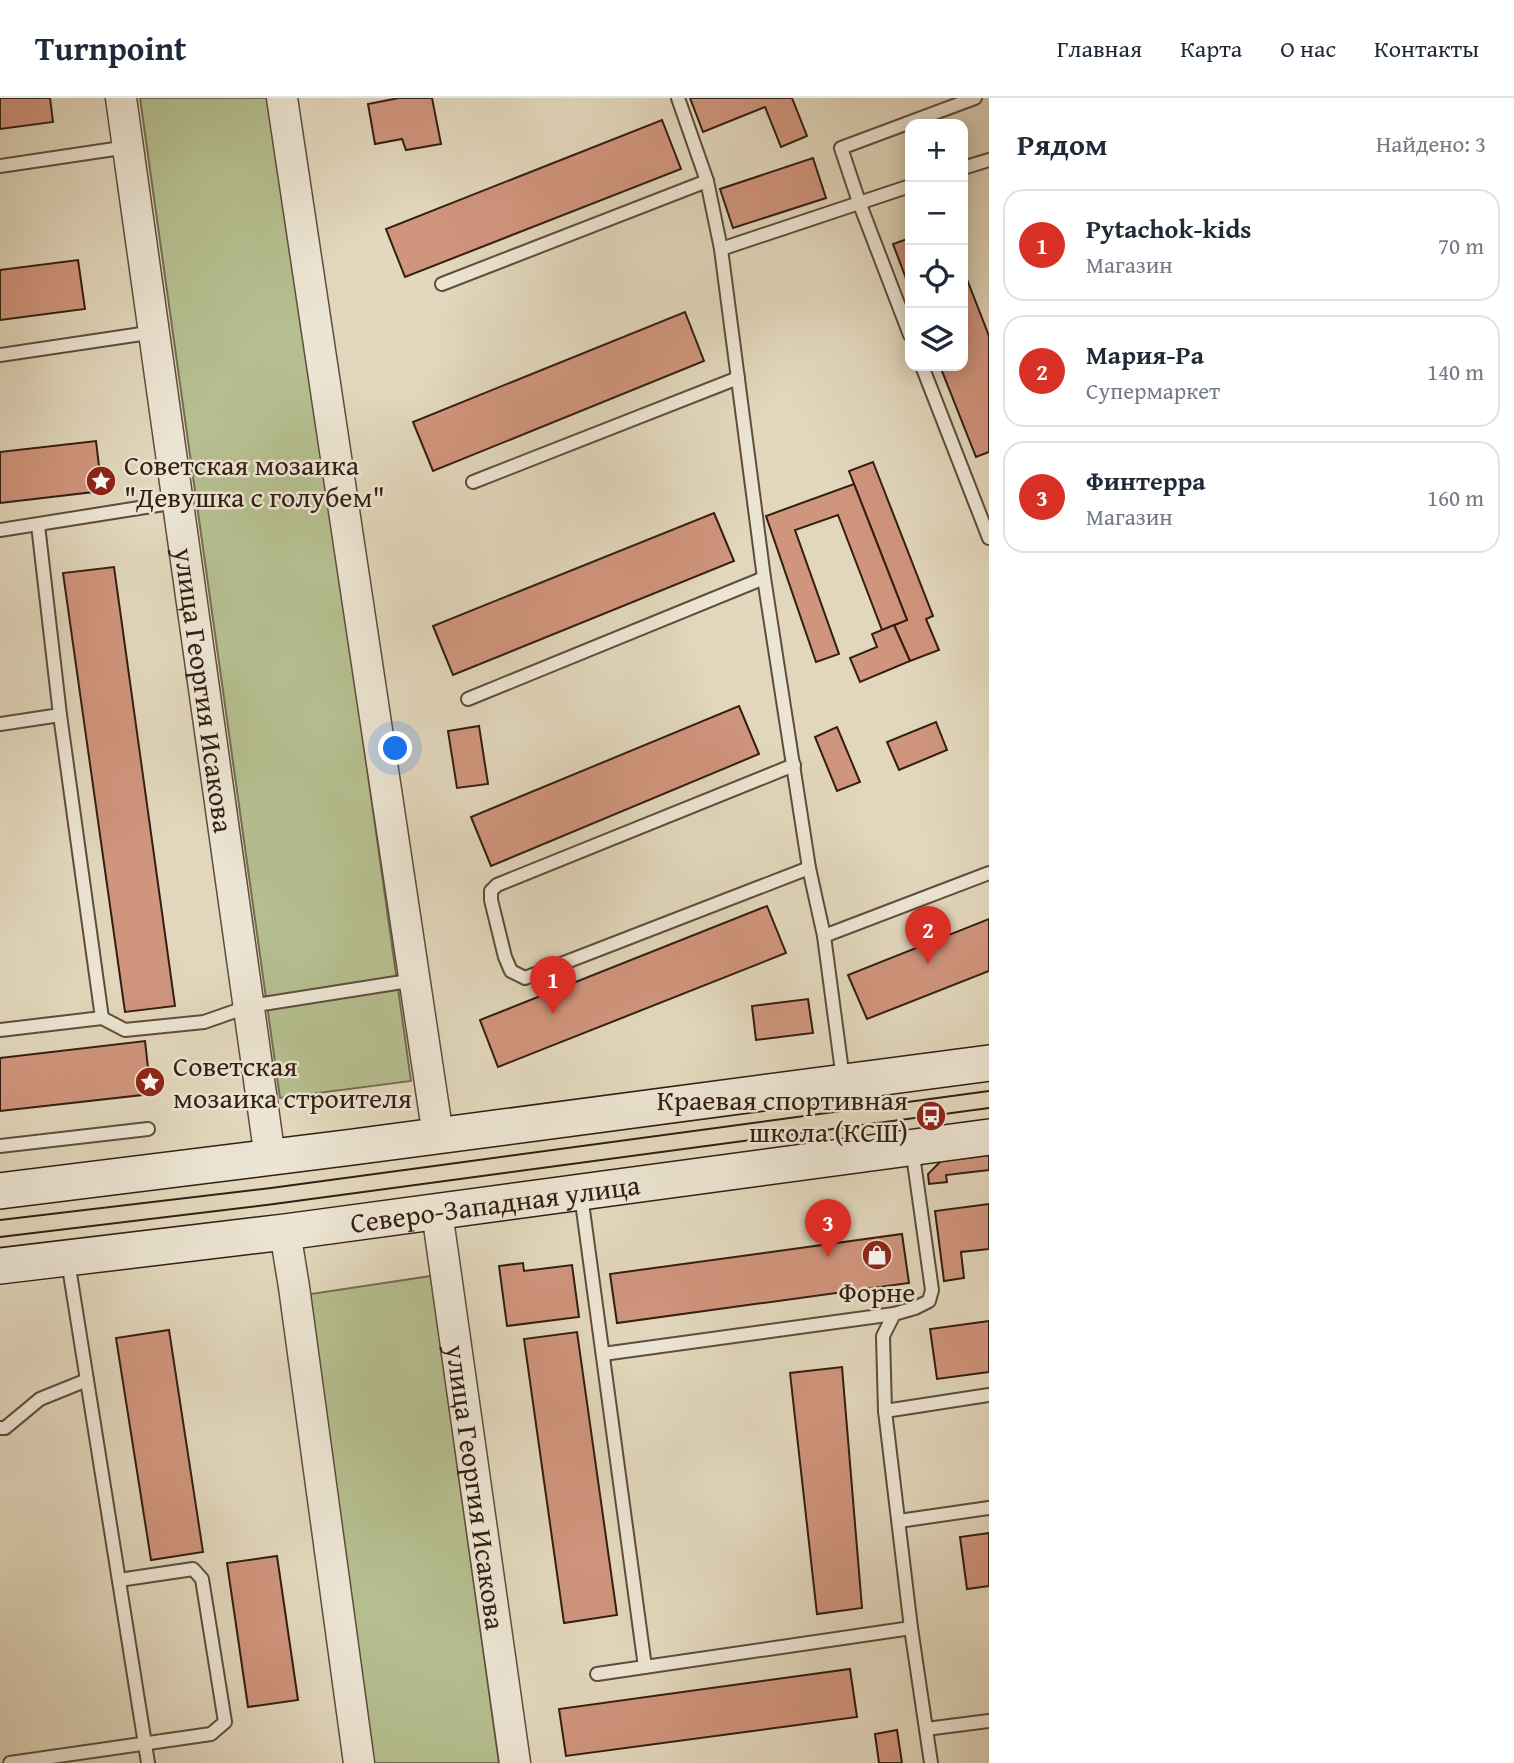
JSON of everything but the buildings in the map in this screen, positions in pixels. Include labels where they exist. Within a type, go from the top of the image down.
[{"type":"main road","points":[[0,1191],[989,1063]]},
{"type":"main road","name":"Северо-Западная улица","points":[[0,1266],[285,1232],[989,1138]]},
{"type":"street","name":"улица Георгия Исакова","points":[[121,98],[271,1158]]},
{"type":"street","points":[[282,98],[438,1136]]},
{"type":"street","name":"улица Георгия Исакова","points":[[437,1212],[515,1763]]},
{"type":"street","points":[[285,1232],[359,1763]]},
{"type":"lane","points":[[677,98],[707,181],[721,249],[764,578],[809,868],[824,936],[843,1082]]},
{"type":"lane","points":[[905,322],[841,148],[975,98]]},
{"type":"lane","points":[[0,166],[129,147]]},
{"type":"lane","points":[[968,166],[989,160]]},
{"type":"lane","points":[[442,284],[707,181]]},
{"type":"lane","points":[[721,249],[905,188]]},
{"type":"lane","points":[[0,355],[155,332]]},
{"type":"lane","points":[[924,371],[989,538]]},
{"type":"lane","points":[[473,482],[738,378]]},
{"type":"lane","points":[[0,530],[177,502]]},
{"type":"lane","points":[[37,525],[102,1018]]},
{"type":"lane","points":[[468,699],[764,578]]},
{"type":"lane","points":[[0,724],[60,715]]},
{"type":"lane","points":[[794,765],[497,885],[491,891],[491,900],[511,971],[525,978],[809,868]]},
{"type":"lane","points":[[824,936],[989,873]]},
{"type":"lane","points":[[0,1030],[102,1018],[125,1030],[204,1022],[250,1006],[415,980]]},
{"type":"lane","points":[[0,1146],[148,1129]]},
{"type":"lane","points":[[603,1354],[894,1314],[929,1301],[932,1290],[912,1148]]},
{"type":"lane","points":[[581,1192],[645,1667]]},
{"type":"lane","points":[[67,1258],[148,1763]]},
{"type":"lane","points":[[894,1314],[883,1336],[885,1411],[911,1628],[931,1763]]},
{"type":"lane","points":[[0,1428],[5,1428],[40,1399],[87,1380]]},
{"type":"lane","points":[[885,1411],[989,1395]]},
{"type":"lane","points":[[898,1521],[989,1508]]},
{"type":"lane","points":[[10,1763],[211,1734],[225,1722],[202,1579],[192,1569],[119,1580]]},
{"type":"lane","points":[[597,1674],[911,1628]]},
{"type":"lane","points":[[926,1729],[989,1721]]},
{"type":"green space","points":[[140,98],[273,98],[411,1081],[280,1098]]},
{"type":"green space","points":[[431,1276],[499,1763],[371,1763],[304,1295]]},
{"type":"tram line","points":[[0,1220],[271,1188],[989,1091]]},
{"type":"tram line","points":[[0,1237],[274,1204],[989,1108]]},
{"type":"place","name":"Советская мозаика \"Девушка с голубем\"","points":[[101,481]]},
{"type":"place","name":"Мария-Ра","points":[[928,964]]},
{"type":"place","name":"Pytachok-kids","points":[[553,1014]]},
{"type":"place","name":"Советская мозаика строителя","points":[[150,1082]]},
{"type":"place","name":"Краевая спортивная школа (КСШ)","points":[[931,1116]]},
{"type":"place","name":"Форне","points":[[877,1255]]},
{"type":"place","name":"Финтерра","points":[[828,1257]]}]
